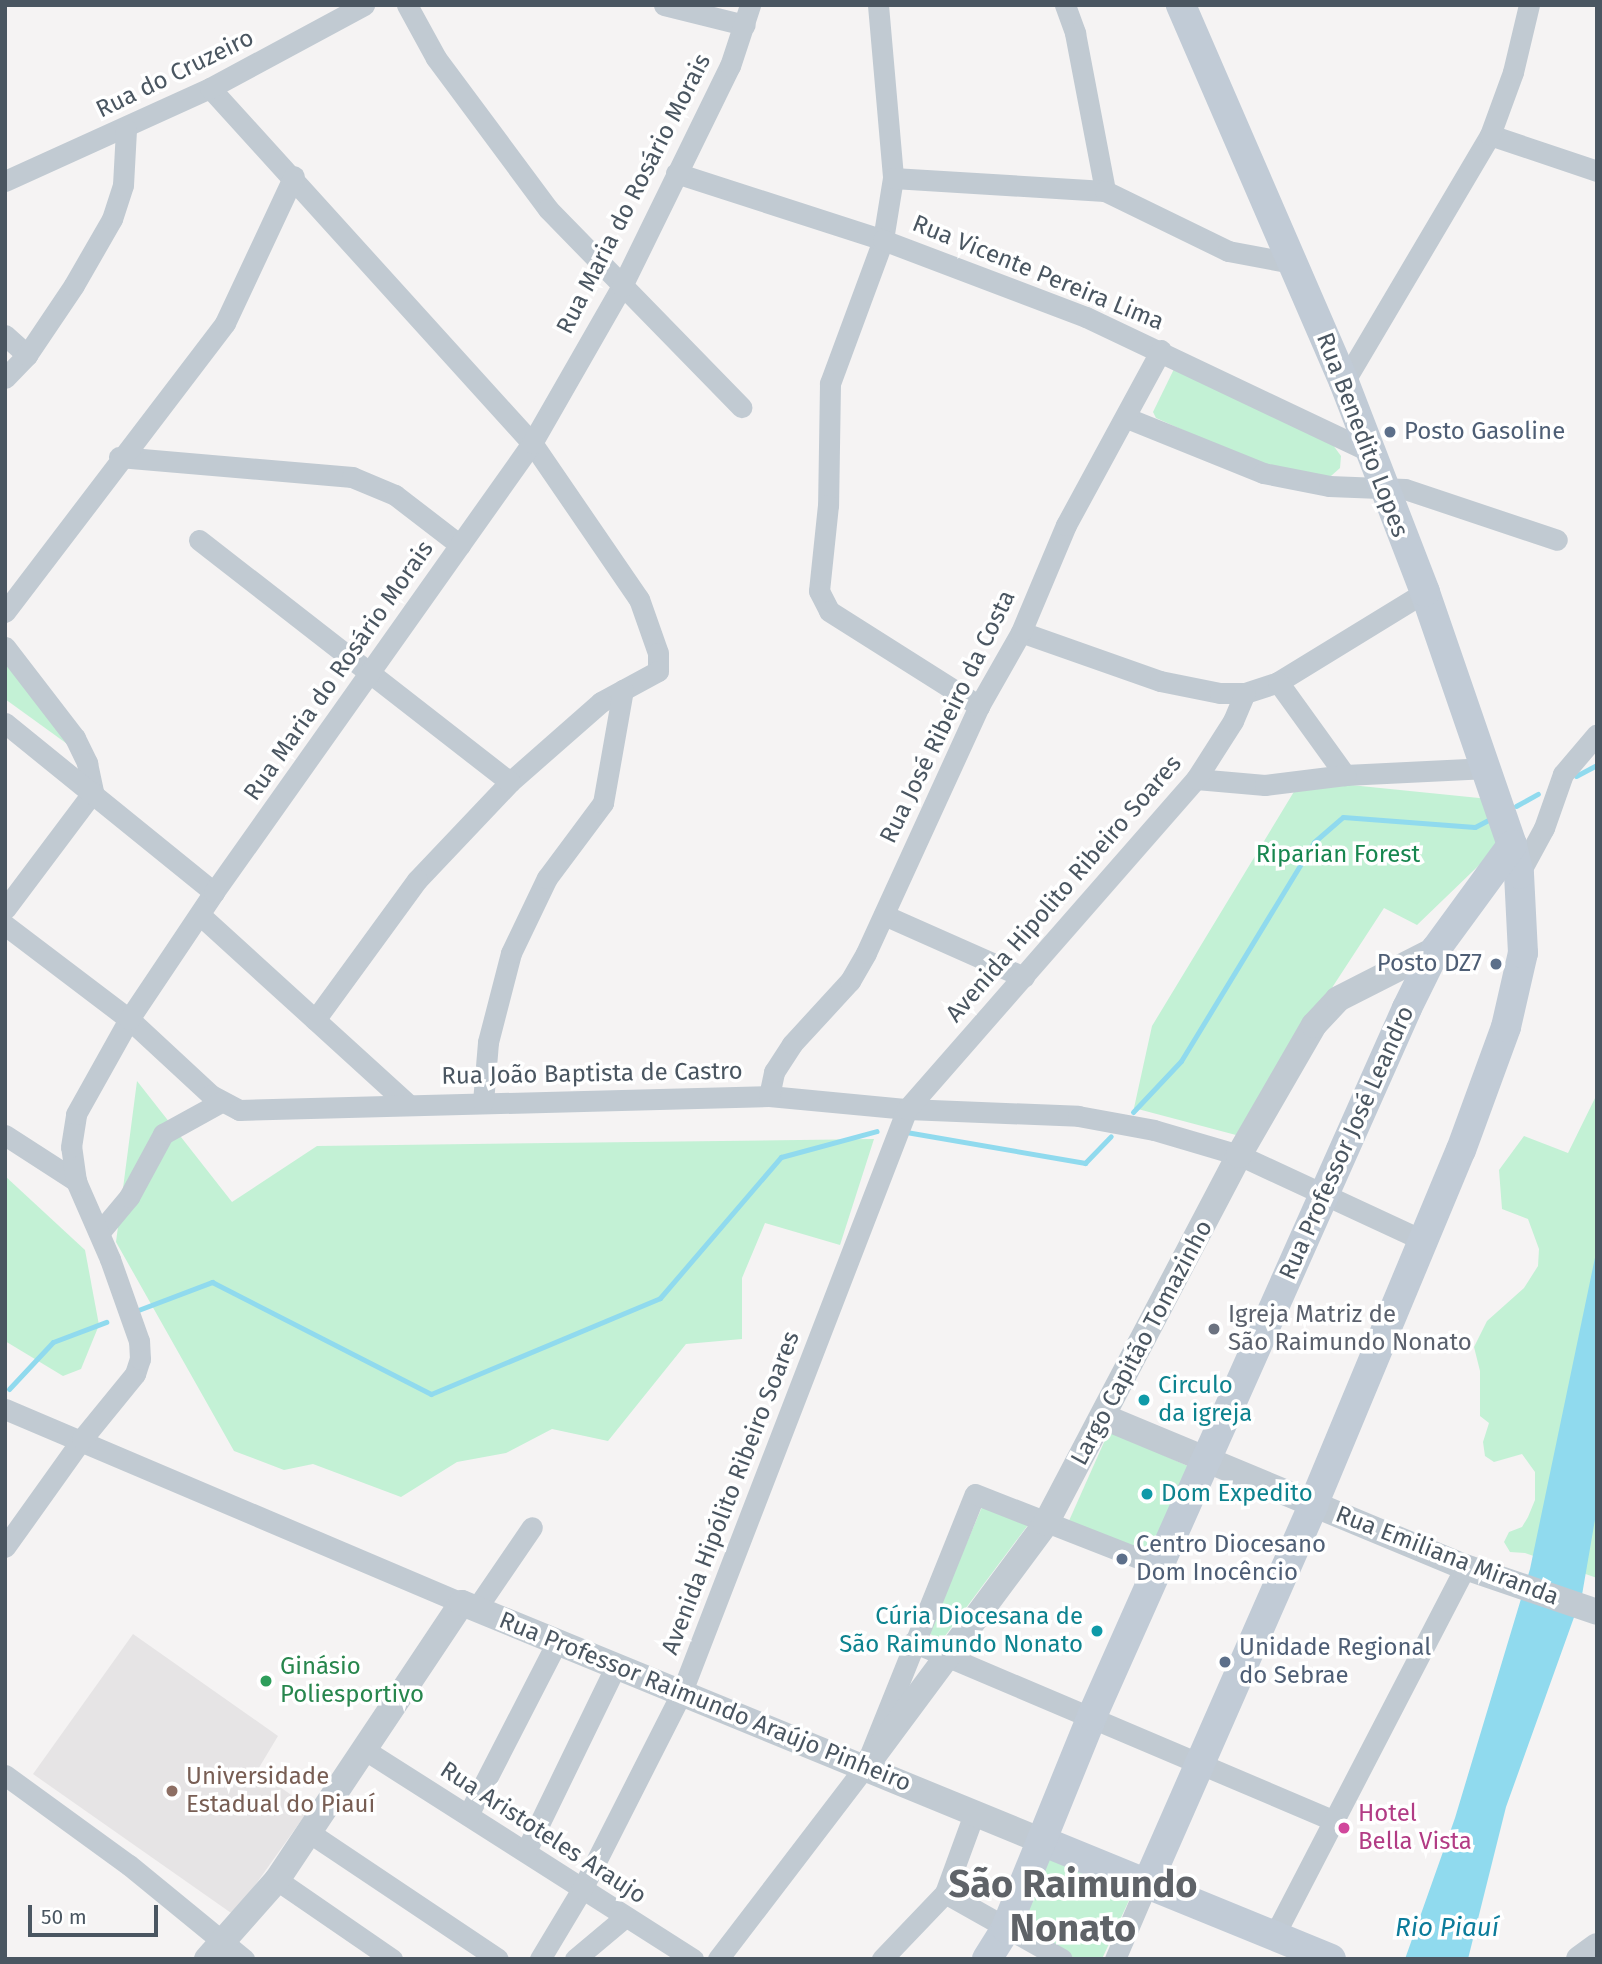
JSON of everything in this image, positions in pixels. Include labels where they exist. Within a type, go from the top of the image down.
[{"type":"main road","name":"Rua Benedito Lopes","points":[[1147,1884],[1313,1505],[1491,1074],[1517,991],[1523,953],[1518,874],[1512,845],[1488,768],[1425,592],[1381,485],[1344,382],[1181,5]]},
{"type":"main road","name":"Rua Professor José Leandro","points":[[987,1959],[1006,1928],[1092,1716],[1436,949],[1512,845]]},
{"type":"main road","name":"Rua Professor Raimundo Araújo Pinheiro","points":[[1042,1841],[1331,1959]]},
{"type":"street","name":"Rua do Cruzeiro","points":[[5,179],[126,130],[364,5]]},
{"type":"street","points":[[407,5],[436,58],[503,152],[548,209],[741,407]]},
{"type":"street","points":[[664,5],[748,15]]},
{"type":"street","points":[[1065,5],[1074,33],[1105,191]]},
{"type":"street","points":[[1344,382],[1490,135],[1513,72],[1529,5]]},
{"type":"street","points":[[882,6],[892,178],[883,240],[830,383],[828,505],[819,591],[829,611],[979,706]]},
{"type":"street","name":"Rua Maria do Rosário Morais","points":[[82,1439],[135,1374],[139,1340],[99,1233],[76,1181],[71,1147],[76,1114],[128,1019],[214,892],[372,674],[532,443],[622,286],[748,15]]},
{"type":"street","points":[[210,88],[294,176],[532,443],[639,599],[656,641],[658,671],[601,702],[510,782],[390,910],[314,1020]]},
{"type":"street","points":[[5,378],[27,355],[112,219],[123,185],[126,130]]},
{"type":"street","points":[[1490,135],[1597,171]]},
{"type":"street","name":"Rua Vicente Pereira Lima","points":[[676,173],[883,240],[1161,350],[1368,451]]},
{"type":"street","points":[[5,612],[119,457],[233,312],[294,176]]},
{"type":"street","points":[[892,178],[1105,191],[1228,251],[1292,263]]},
{"type":"street","points":[[5,335],[27,355]]},
{"type":"street","name":"Rua José Ribeiro da Costa","points":[[769,1096],[774,1072],[792,1044],[850,981],[884,915],[979,706],[1021,632],[1066,525],[1127,418],[1161,350]]},
{"type":"street","points":[[1127,418],[1263,473],[1329,486],[1381,485],[1556,540]]},
{"type":"street","points":[[119,457],[352,477],[395,495],[460,545]]},
{"type":"street","points":[[199,540],[510,782]]},
{"type":"street","points":[[1021,632],[1160,681],[1220,693],[1245,693],[1278,682],[1425,592]]},
{"type":"street","points":[[5,647],[75,738],[88,763],[93,792],[5,909]]},
{"type":"street","points":[[1278,682],[1345,775]]},
{"type":"street","points":[[484,1102],[488,1042],[511,953],[547,878],[603,803],[611,780],[623,690]]},
{"type":"street","name":"Avenida Hipolito Ribeiro Soares","points":[[907,1109],[1196,779],[1233,722],[1245,693]]},
{"type":"street","points":[[5,723],[214,892]]},
{"type":"street","points":[[1518,874],[1544,828],[1563,774],[1597,734]]},
{"type":"street","points":[[1196,779],[1265,785],[1345,775],[1488,768]]},
{"type":"street","points":[[200,915],[408,1104]]},
{"type":"street","points":[[884,915],[1024,977]]},
{"type":"street","name":"Rua João Baptista de Castro","points":[[5,925],[128,1019],[221,1102],[254,1111],[408,1104],[769,1096],[907,1109],[1078,1116],[1154,1130],[1239,1155],[1422,1240]]},
{"type":"street","name":"Largo Capitão Tomazinho","points":[[865,1767],[1046,1523],[1104,1417],[1239,1155],[1326,1009],[1356,988],[1436,949]]},
{"type":"street","points":[[99,1233],[130,1197],[163,1134],[221,1102]]},
{"type":"street","name":"Avenida Hipólito Ribeiro Soares","points":[[540,1959],[582,1889],[681,1694],[907,1109]]},
{"type":"street","points":[[5,1135],[76,1181]]},
{"type":"street","name":"Rua Professor Raimundo Araújo Pinheiro","points":[[5,1409],[82,1439],[556,1644],[975,1811],[1042,1841]]},
{"type":"street","name":"Rua Emiliana Miranda","points":[[1104,1417],[1465,1567],[1593,1611]]},
{"type":"street","points":[[5,1547],[82,1439]]},
{"type":"street","points":[[718,1959],[865,1767],[913,1642],[975,1494],[1159,1566]]},
{"type":"street","points":[[5,1775],[226,1953],[365,1750],[469,1606],[532,1527]]},
{"type":"street","points":[[1275,1934],[1465,1567]]},
{"type":"street","points":[[913,1642],[1334,1821]]},
{"type":"street","points":[[468,1815],[556,1644]]},
{"type":"street","points":[[526,1851],[616,1666]]},
{"type":"street","name":"Rua Aristoteles Araujo","points":[[365,1750],[693,1959]]},
{"type":"street","points":[[882,1959],[945,1893],[975,1811]]},
{"type":"street","points":[[310,1833],[498,1959]]},
{"type":"street","points":[[276,1880],[392,1959]]},
{"type":"street","points":[[1115,1959],[1147,1884]]},
{"type":"street","points":[[945,1893],[1062,1959]]},
{"type":"street","points":[[575,1959],[625,1917]]},
{"type":"street","points":[[1579,1959],[1597,1947]]},
{"type":"shaded area","name":"Universidade Estadual do Piauí","points":[[133,1634],[278,1736],[257,1771],[310,1808],[234,1915],[33,1774]]},
{"type":"green space","points":[[1174,369],[1333,445],[1341,456],[1340,468],[1331,476],[1317,477],[1245,458],[1156,418],[1153,412]]},
{"type":"green space","points":[[5,662],[88,759],[5,699]]},
{"type":"green space","name":"Riparian Forest","points":[[1301,780],[1489,799],[1500,845],[1417,925],[1384,908],[1236,1135],[1134,1108],[1152,1026]]},
{"type":"green space","points":[[137,1081],[232,1202],[317,1146],[874,1139],[840,1245],[765,1223],[742,1278],[742,1339],[686,1344],[608,1441],[552,1429],[506,1453],[457,1462],[401,1497],[313,1464],[284,1470],[234,1451],[116,1242]]},
{"type":"green space","points":[[1597,1094],[1597,1578],[1525,1553],[1510,1552],[1504,1542],[1509,1532],[1522,1527],[1528,1517],[1535,1500],[1535,1472],[1522,1454],[1494,1462],[1485,1456],[1483,1442],[1489,1423],[1480,1416],[1480,1371],[1474,1347],[1487,1321],[1524,1288],[1538,1266],[1539,1249],[1528,1219],[1502,1209],[1499,1170],[1524,1136],[1568,1153]]},
{"type":"green space","points":[[5,1176],[85,1250],[99,1325],[81,1369],[63,1376],[5,1341]]},
{"type":"green space","points":[[1109,1431],[1191,1468],[1151,1557],[1069,1521]]},
{"type":"green space","points":[[982,1507],[1028,1525],[942,1640],[928,1633]]},
{"type":"green space","points":[[1046,1858],[1128,1890],[1131,1896],[1102,1959],[1076,1959],[1022,1925]]},
{"type":"water","name":"Rio Piauí","points":[[1597,1248],[1597,1508],[1582,1595],[1506,1807],[1468,1959],[1405,1959],[1455,1818],[1530,1569]]},
{"type":"waterway","points":[[1576,776],[1597,765]]},
{"type":"waterway","points":[[1516,806],[1538,794]]},
{"type":"waterway","points":[[1133,1112],[1181,1061],[1314,842],[1343,817],[1475,827],[1488,820]]},
{"type":"waterway","points":[[133,1312],[212,1282],[431,1394],[660,1298],[781,1157],[877,1131]]},
{"type":"waterway","points":[[906,1132],[1085,1163],[1111,1136]]},
{"type":"waterway","points":[[9,1389],[53,1342],[106,1322]]},
{"type":"place","name":"Posto Gasoline","points":[[1390,432]]},
{"type":"place","name":"Posto DZ7","points":[[1496,964]]},
{"type":"place","name":"Igreja Matriz de São Raimundo Nonato","points":[[1214,1329]]},
{"type":"place","name":"Circulo da igreja","points":[[1144,1400]]},
{"type":"place","name":"Dom Expedito","points":[[1147,1494]]},
{"type":"place","name":"Centro Diocesano Dom Inocêncio","points":[[1122,1559]]},
{"type":"place","name":"Cúria Diocesana de São Raimundo Nonato","points":[[1097,1631]]},
{"type":"place","name":"Unidade Regional do Sebrae","points":[[1225,1662]]},
{"type":"place","name":"Ginásio Poliesportivo","points":[[266,1681]]},
{"type":"place","name":"Universidade Estadual do Piauí","points":[[172,1791]]},
{"type":"place","name":"Hotel Bella Vista","points":[[1344,1828]]},
{"type":"district","name":"São Raimundo Nonato","points":[[1073,1907]]}]
